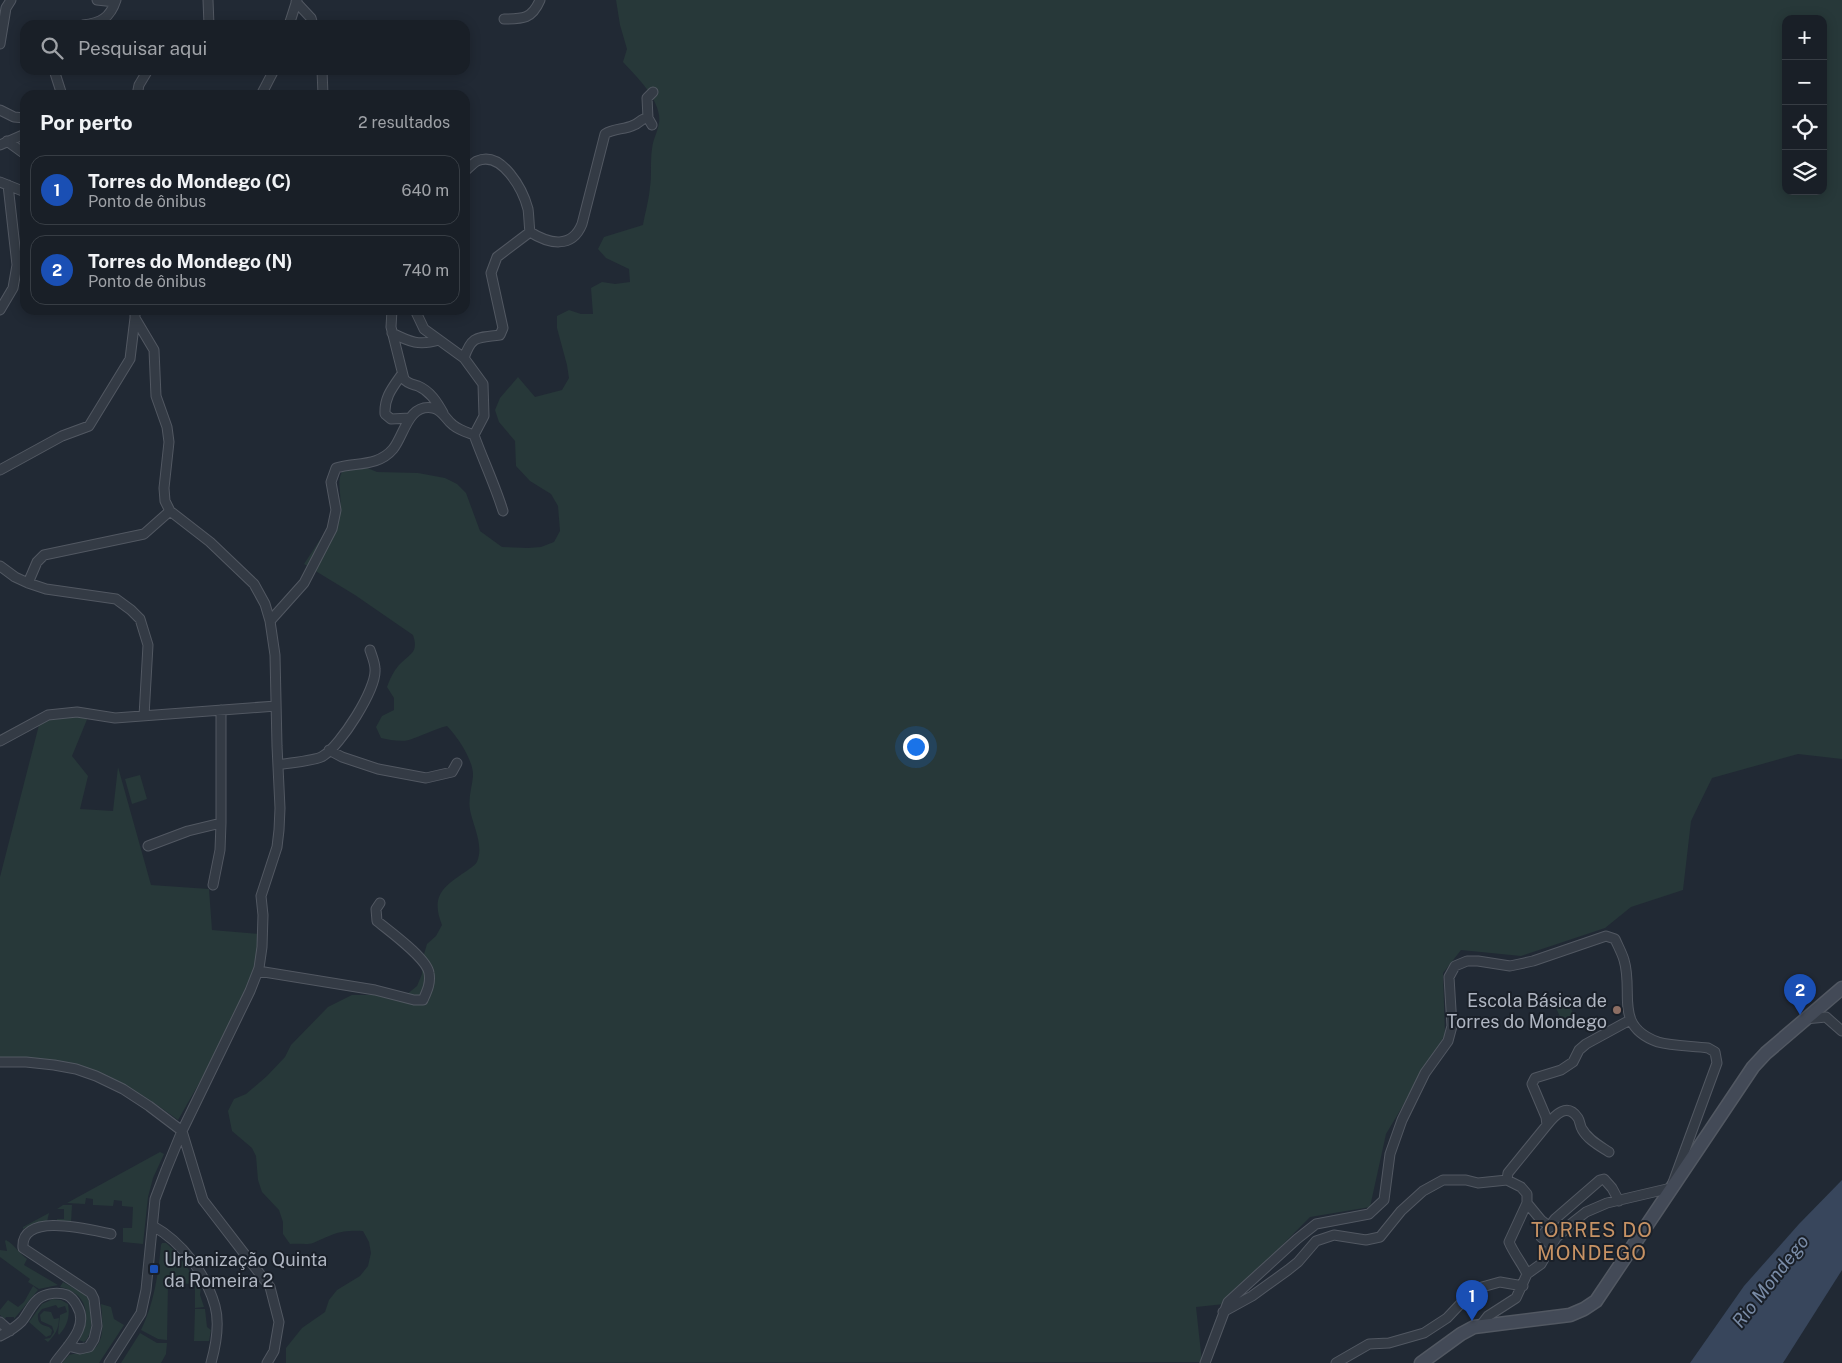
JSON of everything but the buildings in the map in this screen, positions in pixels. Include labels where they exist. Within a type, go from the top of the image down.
[{"type":"main road","points":[[1421,1363],[1461,1334],[1482,1325],[1570,1315],[1596,1301],[1753,1067],[1766,1053],[1842,988]]},
{"type":"street","points":[[0,44],[6,8],[11,0]]},
{"type":"street","points":[[97,0],[116,1],[108,15],[102,20]]},
{"type":"street","points":[[208,0],[209,20]]},
{"type":"street","points":[[504,19],[525,18],[536,10],[540,0]]},
{"type":"street","points":[[291,20],[297,1]]},
{"type":"street","points":[[297,1],[312,20]]},
{"type":"street","points":[[56,75],[60,90]]},
{"type":"street","points":[[138,90],[145,75]]},
{"type":"street","points":[[264,90],[272,75]]},
{"type":"street","points":[[322,75],[323,90]]},
{"type":"street","points":[[530,232],[541,239],[567,241],[579,233],[605,134],[611,130],[634,126],[644,118],[650,121],[647,98],[653,92]]},
{"type":"street","points":[[0,110],[14,117],[20,118]]},
{"type":"street","points":[[3,143],[20,136]]},
{"type":"street","points":[[3,143],[20,152]]},
{"type":"street","points":[[470,167],[477,161],[487,160],[498,162],[508,171],[516,182],[528,209],[530,232]]},
{"type":"street","points":[[0,310],[12,288],[17,265],[4,184],[20,190]]},
{"type":"street","points":[[464,358],[470,343],[475,339],[500,335],[502,328],[491,273],[492,267],[498,257],[530,232]]},
{"type":"street","points":[[0,470],[62,436],[89,426],[130,358],[135,315]]},
{"type":"street","points":[[109,1363],[140,1313],[146,1290],[155,1199],[182,1131],[258,971],[262,939],[263,887],[276,854],[280,808],[274,655],[270,621],[265,604],[254,584],[210,542],[170,511],[165,501],[164,488],[169,442],[167,427],[156,396],[154,350],[136,315]]},
{"type":"street","points":[[392,315],[392,333],[400,357],[402,374],[406,382],[418,386],[433,397],[451,424],[474,435]]},
{"type":"street","points":[[417,315],[424,329],[464,358],[483,384],[484,416],[474,435],[485,466],[495,485],[503,511]]},
{"type":"street","points":[[392,333],[420,344],[439,340]]},
{"type":"street","points":[[402,374],[392,386],[385,407],[386,414],[391,419],[410,418]]},
{"type":"street","points":[[270,621],[304,583],[332,529],[336,510],[331,482],[336,468],[348,464],[376,462],[392,450],[416,411],[434,408],[444,414]]},
{"type":"street","points":[[28,583],[37,562],[44,556],[144,534],[170,511]]},
{"type":"street","points":[[0,566],[15,577],[46,589],[116,600],[140,619],[148,645],[144,716]]},
{"type":"street","points":[[278,765],[322,757],[341,739],[364,703],[373,681],[375,670],[370,650]]},
{"type":"street","points":[[0,741],[48,715],[77,712],[115,718],[276,706]]},
{"type":"street","points":[[213,885],[220,850],[222,823],[221,710]]},
{"type":"street","points":[[329,750],[342,757],[378,769],[426,778],[452,772],[458,763]]},
{"type":"street","points":[[148,846],[188,831],[222,823]]},
{"type":"street","points":[[258,971],[375,990],[414,1000],[423,1000],[429,985],[430,972],[422,960],[376,921],[376,909],[380,903]]},
{"type":"street","points":[[1205,1363],[1228,1302],[1316,1224],[1370,1214],[1384,1200],[1390,1154],[1402,1120],[1425,1073],[1448,1041],[1452,1026],[1449,977],[1454,966],[1467,961],[1478,960],[1510,966],[1533,961],[1606,936],[1615,939],[1624,960],[1627,1006],[1630,1020],[1642,1033],[1658,1042],[1708,1048],[1715,1052],[1717,1063],[1671,1188],[1618,1200],[1595,1207],[1582,1214],[1563,1231],[1551,1246],[1541,1264],[1527,1274],[1516,1298],[1488,1316],[1482,1325]]},
{"type":"street","points":[[1805,1019],[1826,1017],[1842,1032]]},
{"type":"street","points":[[1547,1125],[1546,1117],[1532,1084],[1535,1078],[1562,1070],[1573,1062],[1579,1050],[1586,1044],[1630,1020]]},
{"type":"street","points":[[0,1062],[54,1065],[76,1069],[96,1076],[124,1089],[182,1131],[203,1200],[270,1287],[279,1322],[274,1351],[267,1363]]},
{"type":"street","points":[[1507,1180],[1508,1173],[1554,1116],[1561,1111],[1569,1112],[1578,1118],[1581,1129],[1591,1140],[1609,1152]]},
{"type":"street","points":[[1223,1312],[1252,1296],[1288,1270],[1316,1242],[1334,1234],[1366,1240],[1380,1237],[1401,1211],[1423,1191],[1443,1180],[1466,1180],[1478,1183],[1507,1180],[1521,1187],[1527,1194],[1527,1203],[1509,1242],[1512,1250],[1522,1262],[1527,1274]]},
{"type":"street","points":[[1551,1246],[1541,1237],[1555,1219],[1601,1180],[1608,1181],[1618,1200]]},
{"type":"street","points":[[1527,1203],[1541,1220],[1550,1227]]},
{"type":"street","points":[[68,1346],[80,1349],[89,1347],[94,1339],[97,1326],[94,1299],[91,1293],[79,1284],[23,1248],[22,1241],[32,1230],[44,1226],[72,1226],[110,1234]]},
{"type":"street","points":[[153,1226],[167,1234],[180,1246],[204,1280],[215,1307],[217,1328],[216,1345],[211,1363]]},
{"type":"street","points":[[1336,1363],[1369,1344],[1389,1343],[1424,1333],[1448,1318],[1465,1299],[1482,1287],[1500,1282],[1523,1286]]},
{"type":"street","points":[[0,1336],[10,1331],[22,1320],[39,1298],[56,1293],[67,1295],[80,1310],[77,1334],[55,1363]]},
{"type":"street","points":[[0,1322],[10,1331]]},
{"type":"shaded area","points":[[616,0],[1842,0],[1842,759],[1798,754],[1712,778],[1691,821],[1683,890],[1631,907],[1605,928],[1521,956],[1461,950],[1443,973],[1445,1035],[1386,1134],[1370,1207],[1310,1217],[1224,1304],[1196,1307],[1202,1362],[286,1363],[286,1348],[302,1328],[325,1312],[329,1300],[337,1290],[360,1276],[368,1266],[371,1253],[369,1242],[363,1231],[348,1231],[337,1233],[311,1244],[290,1244],[283,1234],[283,1222],[279,1210],[262,1192],[258,1180],[256,1156],[252,1148],[232,1131],[228,1111],[234,1099],[246,1094],[267,1076],[285,1057],[291,1045],[328,1007],[352,995],[406,995],[417,986],[422,974],[422,961],[427,944],[436,936],[442,925],[438,906],[442,892],[452,881],[475,864],[479,853],[470,806],[473,770],[464,749],[451,730],[447,726],[409,740],[399,741],[381,738],[376,727],[382,716],[394,710],[394,698],[387,687],[397,668],[414,649],[415,641],[413,635],[355,595],[304,564],[339,511],[339,484],[344,469],[365,467],[377,472],[418,473],[445,478],[457,484],[466,493],[480,531],[502,547],[541,547],[554,542],[560,531],[558,506],[551,494],[530,481],[516,466],[515,441],[499,422],[495,410],[500,398],[518,377],[535,397],[562,390],[569,378],[557,328],[557,316],[569,310],[581,314],[593,314],[591,288],[602,282],[615,284],[630,282],[629,269],[606,258],[598,249],[604,237],[643,225],[649,192],[651,154],[658,128],[659,115],[650,93],[623,62],[627,49],[620,25]]},
{"type":"shaded area","points":[[76,715],[88,717],[72,756],[88,776],[80,809],[113,811],[118,767],[151,885],[209,889],[212,930],[260,934],[254,967],[246,989],[205,1073],[178,1120],[120,1082],[71,1063],[47,1059],[0,1059],[0,877],[39,725],[50,718]]},
{"type":"shaded area","points":[[140,775],[147,799],[132,804],[125,779]]},
{"type":"shaded area","points":[[1568,1002],[1576,1020],[1564,1025],[1556,1008]]},
{"type":"shaded area","points":[[160,1152],[164,1154],[153,1178],[148,1197],[143,1244],[123,1242],[123,1228],[132,1228],[133,1207],[122,1206],[122,1201],[114,1200],[113,1206],[93,1205],[93,1199],[86,1198],[85,1204],[67,1203]]},
{"type":"shaded area","points":[[63,1205],[72,1205],[71,1223],[57,1221],[57,1219],[64,1219],[64,1209],[57,1209]]},
{"type":"shaded area","points":[[49,1213],[47,1222],[34,1224],[23,1229],[23,1227]]},
{"type":"shaded area","points":[[6,1240],[27,1259],[24,1265],[58,1285],[39,1289],[28,1282],[30,1279],[0,1257],[0,1250],[7,1251]]},
{"type":"shaded area","points":[[162,1243],[166,1243],[175,1251],[201,1287],[200,1295],[204,1307],[195,1308],[195,1284],[168,1283],[167,1340],[158,1339],[141,1330],[152,1299]]},
{"type":"shaded area","points":[[63,1282],[78,1289],[86,1296],[89,1302],[92,1321],[90,1333],[84,1342],[79,1340],[85,1323],[85,1308],[77,1295],[70,1290],[60,1287]]},
{"type":"shaded area","points":[[33,1286],[38,1290],[14,1319],[14,1317],[6,1317],[5,1319],[0,1315],[0,1310],[8,1300],[18,1307],[24,1302]]},
{"type":"shaded area","points":[[53,1299],[61,1300],[68,1304],[69,1312],[66,1324],[59,1335],[60,1315],[67,1312],[65,1306],[58,1308],[56,1305],[42,1309],[38,1314],[39,1322],[52,1330],[51,1335],[46,1337],[29,1322],[42,1304]]},
{"type":"shaded area","points":[[101,1304],[111,1307],[114,1319],[124,1325],[99,1363],[62,1363],[69,1355],[88,1352],[98,1344],[102,1331]]},
{"type":"shaded area","points":[[195,1309],[205,1309],[207,1327],[211,1330],[209,1341],[194,1341]]},
{"type":"shaded area","points":[[44,1311],[51,1312],[54,1319],[59,1318],[56,1332],[48,1342],[44,1339],[50,1338],[54,1332],[52,1326],[41,1321],[40,1315]]},
{"type":"shaded area","points":[[140,1333],[157,1343],[167,1343],[166,1354],[161,1363],[121,1363]]},
{"type":"water","name":"Rio Mondego","points":[[1842,1180],[1842,1270],[1783,1363],[1690,1363],[1744,1286],[1799,1224]]},
{"type":"place","name":"Escola Básica de Torres do Mondego","points":[[1617,1010]]},
{"type":"place","name":"Torres do Mondego (N)","points":[[1800,1015]]},
{"type":"place","name":"Urbanização Quinta da Romeira 2","points":[[154,1269]]},
{"type":"place","name":"Torres do Mondego (C)","points":[[1472,1321]]},
{"type":"district","name":"TORRES DO MONDEGO","points":[[1592,1242]]}]
